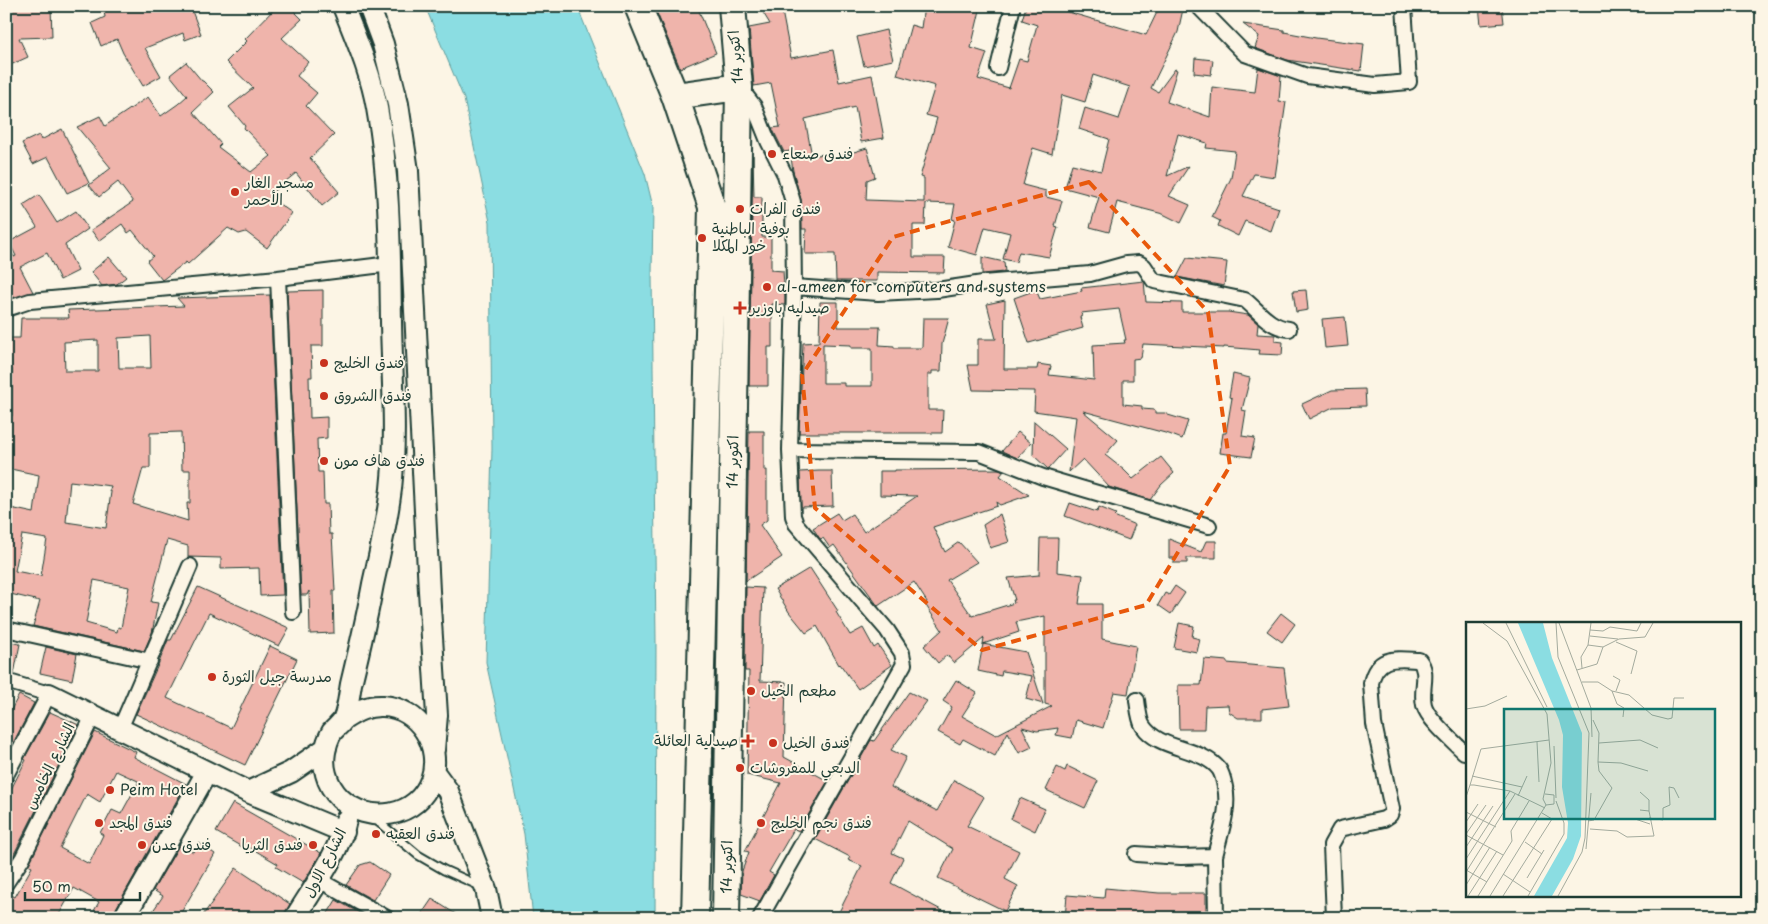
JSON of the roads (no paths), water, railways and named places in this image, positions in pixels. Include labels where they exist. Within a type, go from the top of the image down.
[{"type":"highway","points":[[638,6],[675,96],[712,207],[695,918]]},
{"type":"highway","name":"14 اكتوبر","points":[[726,918],[739,87],[732,6]]},
{"type":"highway","points":[[675,96],[739,87]]},
{"type":"main road","points":[[343,6],[359,46],[377,107],[386,184],[390,264],[393,453],[391,490],[365,626],[343,720]]},
{"type":"main road","points":[[370,6],[383,44],[398,104],[408,171],[429,591],[438,715],[434,762],[428,788],[418,801],[404,810],[388,815],[371,815],[349,806],[336,794],[329,784],[325,772],[326,748],[332,732],[343,720],[355,712],[369,707],[384,706],[398,709],[411,716],[422,726],[430,738],[434,762],[448,791],[486,889],[492,918]]},
{"type":"main road","points":[[49,694],[248,792],[344,832]]},
{"type":"main road","points":[[248,792],[291,772],[326,748]]},
{"type":"main road","points":[[124,918],[206,772]]},
{"type":"main road","name":"الشارع الاول","points":[[295,918],[319,880],[344,832],[349,806]]},
{"type":"street","points":[[998,68],[1012,6]]},
{"type":"street","points":[[1198,6],[1245,54],[1306,76],[1375,85],[1409,82],[1404,6]]},
{"type":"street","points":[[739,87],[754,106],[768,141],[785,175],[793,202],[794,287],[790,450],[793,516],[796,524],[887,630],[902,653],[904,664],[766,916]]},
{"type":"street","points":[[6,309],[30,301],[278,278],[390,264]]},
{"type":"street","points":[[794,287],[878,293],[938,290],[983,283],[1090,274],[1126,264],[1138,264],[1144,266],[1154,281],[1244,300],[1254,307],[1264,319],[1289,329]]},
{"type":"street","points":[[278,278],[293,612]]},
{"type":"street","points":[[790,450],[979,452],[1043,476],[1209,526]]},
{"type":"street","points":[[120,729],[190,566]]},
{"type":"street","points":[[6,629],[150,661]]},
{"type":"street","points":[[1334,918],[1331,846],[1335,837],[1340,829],[1384,819],[1390,815],[1392,809],[1374,724],[1372,683],[1373,677],[1386,660],[1419,660],[1424,665],[1424,704],[1428,714],[1464,752]]},
{"type":"street","points":[[6,682],[49,694],[6,775]]},
{"type":"street","points":[[1137,700],[1142,726],[1154,736],[1200,756],[1220,770],[1226,788],[1226,808],[1215,856],[1216,918]]},
{"type":"street","name":"الشارع الخامس","points":[[6,883],[22,859],[93,716]]},
{"type":"street","points":[[1136,854],[1181,858],[1215,856]]},
{"type":"street","points":[[319,880],[387,918]]},
{"type":"lane","points":[[371,815],[418,855],[444,870],[486,889]]},
{"type":"water","points":[[425,6],[577,6],[645,174],[653,207],[656,643],[655,918],[533,918],[524,834],[486,662],[492,449],[490,222],[464,99]]},
{"type":"place","name":"فندق صنعاء","points":[[772,154]]},
{"type":"place","name":"مسجد الغار الأحمر","points":[[235,192]]},
{"type":"place","name":"فندق الفرات","points":[[740,209]]},
{"type":"place","name":"بوفية الباطنية خور المكلا","points":[[702,238]]},
{"type":"place","name":"al-ameen for computers and systems","points":[[767,287]]},
{"type":"place","name":"صيدليه باوزير","points":[[740,308]]},
{"type":"place","name":"فندق الخليج","points":[[324,363]]},
{"type":"place","name":"فندق الشروق","points":[[324,396]]},
{"type":"place","name":"فندق هاف مون","points":[[324,461]]},
{"type":"place","name":"مدرسة جيل الثورة","points":[[212,677]]},
{"type":"place","name":"مطعم الخيل","points":[[751,691]]},
{"type":"place","name":"صيدلية العائلة","points":[[748,741]]},
{"type":"place","name":"فندق الخيل","points":[[773,743]]},
{"type":"place","name":"الدبعي للمفروشات","points":[[740,768]]},
{"type":"place","name":"Peim Hotel","points":[[110,790]]},
{"type":"place","name":"فندق المجد","points":[[99,823]]},
{"type":"place","name":"فندق نجم الخليج","points":[[761,823]]},
{"type":"place","name":"فندق العقبه","points":[[376,834]]},
{"type":"place","name":"فندق عدن","points":[[142,845]]},
{"type":"place","name":"فندق الثريا","points":[[313,845]]}]
